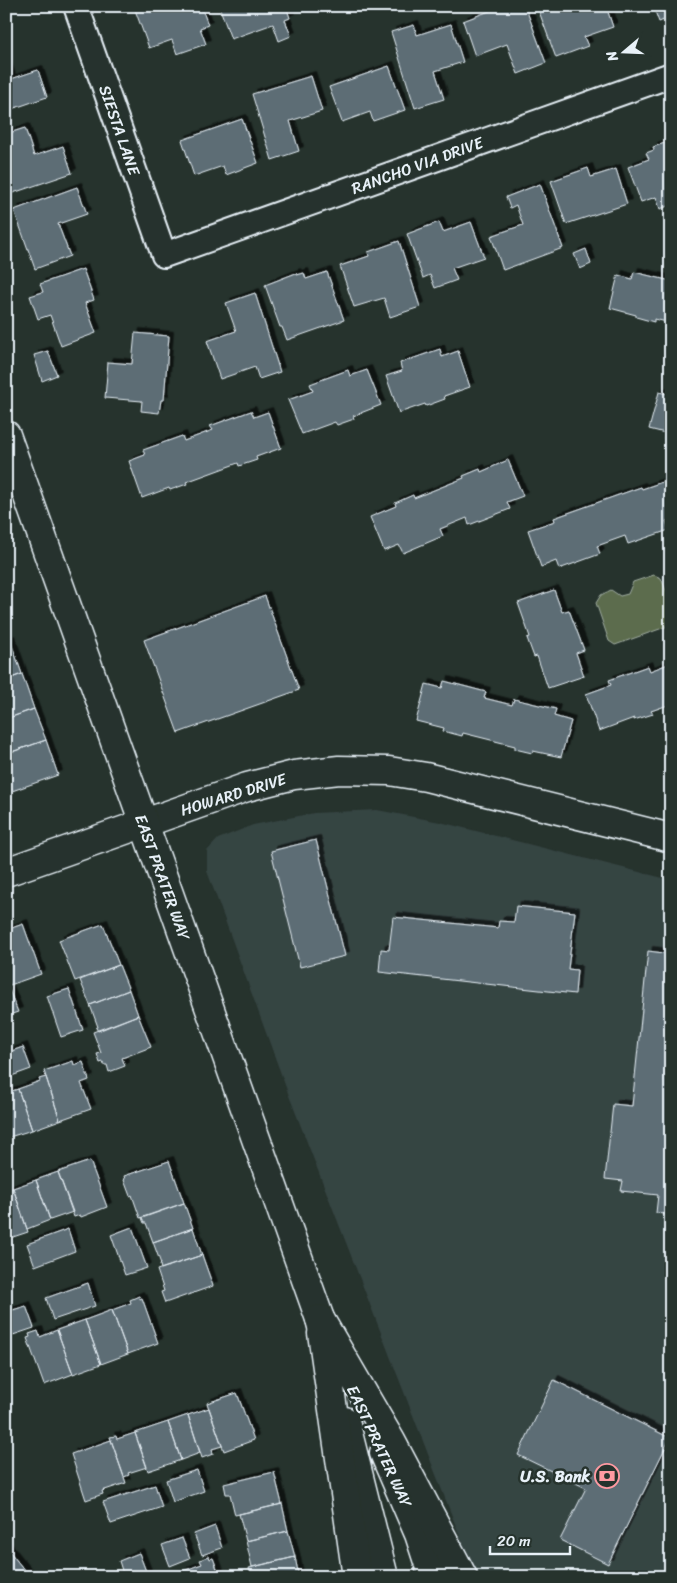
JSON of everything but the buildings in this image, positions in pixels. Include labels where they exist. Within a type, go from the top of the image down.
[{"type":"main road","name":"EAST PRATER WAY","points":[[6,435],[320,1319],[384,1577]]},
{"type":"main road","name":"HOWARD DRIVE","points":[[6,872],[247,787],[294,775],[339,770],[389,771],[426,777],[671,838]]},
{"type":"main road","name":"EAST PRATER WAY","points":[[320,1319],[394,1473],[433,1577]]},
{"type":"main road","points":[[320,1319],[358,1577]]},
{"type":"main road","points":[[320,1319],[391,1441],[463,1577]]},
{"type":"street","name":"SIESTA LANE","points":[[76,6],[164,255]]},
{"type":"street","name":"RANCHO VIA DRIVE","points":[[164,255],[671,75]]},
{"type":"shaded area","points":[[377,810],[440,822],[671,880],[671,1577],[478,1577],[471,1565],[288,1093],[207,871],[207,851],[218,839],[253,825],[314,813]]},
{"type":"green space","points":[[654,575],[661,578],[671,603],[671,625],[615,645],[609,641],[596,603],[601,595],[611,590],[620,596],[628,594],[633,582]]},
{"type":"place","name":"U.S. Bank","points":[[607,1476]]}]
